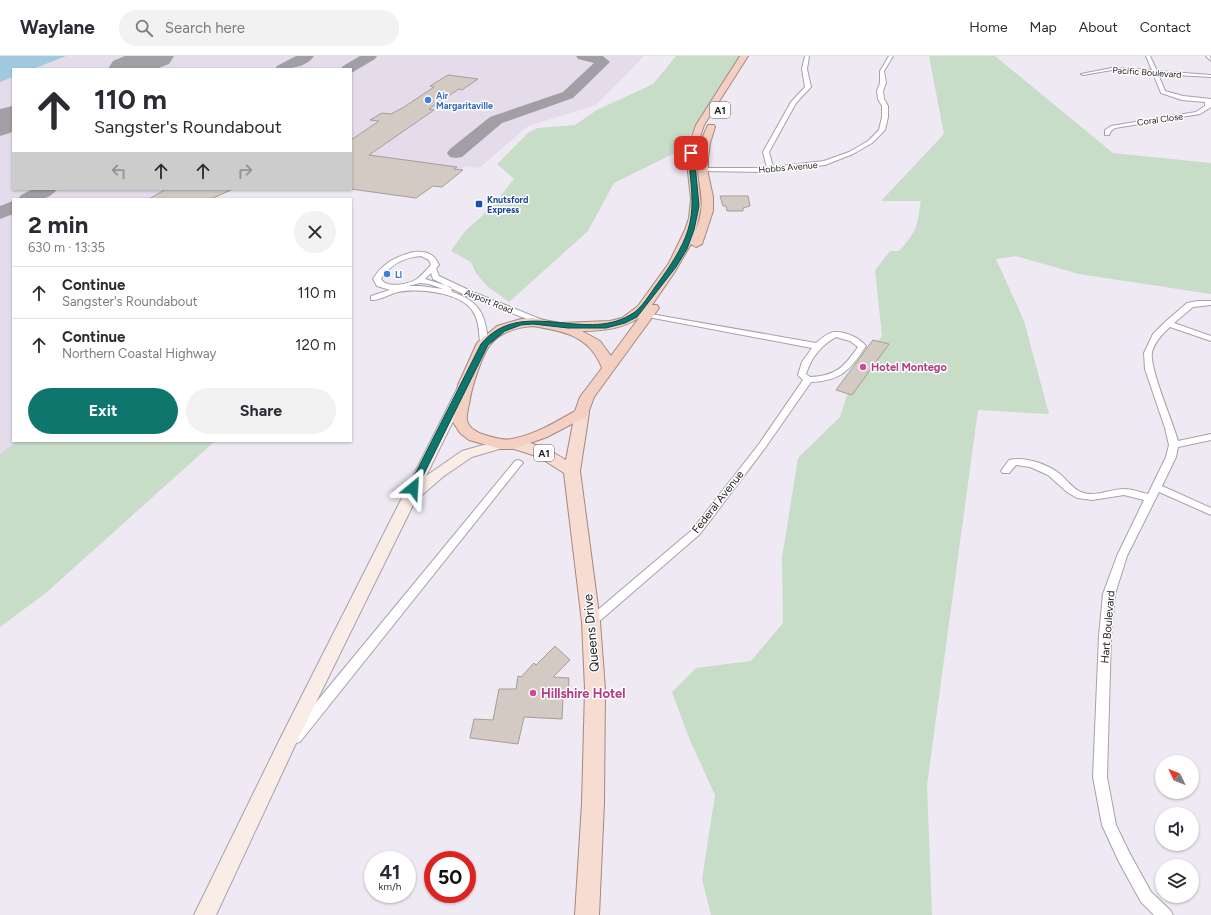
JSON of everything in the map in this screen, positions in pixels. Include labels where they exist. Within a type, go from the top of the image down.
[{"type":"highway","name":"A1","points":[[744,56],[700,125],[696,135],[691,153],[695,198],[694,218],[684,249],[672,267],[635,316],[622,322],[606,325],[555,325],[533,322],[521,323],[502,329],[484,344],[465,385],[460,416],[460,422],[465,430],[474,437],[507,444],[542,434],[582,413],[587,397],[688,262],[706,218],[708,194],[702,159],[706,140],[713,121],[754,56]]},
{"type":"highway","name":"A1","points":[[555,325],[595,344],[604,356],[609,368]]},
{"type":"main road","points":[[205,915],[406,501],[465,385]]},
{"type":"main road","name":"Queens Drive","points":[[582,413],[572,471],[591,622],[595,689],[593,803],[587,915]]},
{"type":"main road","points":[[406,501],[439,473],[467,454],[507,444]]},
{"type":"main road","name":"A1","points":[[507,444],[531,448],[549,455],[572,471]]},
{"type":"street","points":[[770,169],[766,152],[794,102],[808,87],[808,79],[804,70],[807,56]]},
{"type":"street","name":"Hobbs Avenue","points":[[703,170],[770,169],[825,163],[851,153],[870,142],[882,130],[885,117],[885,106],[881,99],[880,92],[883,83],[882,71],[891,56]]},
{"type":"street","points":[[1148,56],[1163,92],[1182,98],[1209,101]]},
{"type":"street","points":[[1208,56],[1211,60]]},
{"type":"street","name":"Pacific Boulevard","points":[[1083,74],[1112,70],[1211,76]]},
{"type":"street","name":"Coral Close","points":[[1107,134],[1108,130],[1113,127],[1198,114],[1208,107],[1209,101]]},
{"type":"street","name":"Airport Road","points":[[423,254],[429,256],[435,261],[436,265],[419,281],[405,286],[391,287],[382,285],[377,279],[388,266],[408,255],[423,254]]},
{"type":"street","name":"Airport Road","points":[[433,269],[436,277],[470,294],[555,325]]},
{"type":"street","name":"Airport Road","points":[[419,281],[441,286],[448,289],[448,293]]},
{"type":"street","name":"Airport Road","points":[[374,298],[402,289],[428,289],[448,293],[473,305],[482,322],[484,344]]},
{"type":"street","points":[[1211,303],[1198,303],[1190,305],[1168,324],[1156,336],[1151,344],[1147,360],[1170,428],[1174,445],[1211,437]]},
{"type":"street","points":[[648,315],[817,346]]},
{"type":"street","points":[[1168,324],[1211,339]]},
{"type":"street","points":[[835,334],[853,339],[862,346],[841,373],[824,380],[808,380],[802,375],[804,366],[817,346],[825,338],[835,334]]},
{"type":"street","name":"Federal Avenue","points":[[591,622],[696,532],[762,446],[808,380]]},
{"type":"street","name":"Hart Boulevard","points":[[1166,915],[1146,897],[1124,857],[1109,825],[1100,777],[1105,636],[1109,594],[1122,556],[1171,457],[1174,445]]},
{"type":"street","points":[[1006,471],[1012,462],[1017,461],[1046,469],[1054,474],[1072,492],[1081,496],[1091,497],[1124,492],[1151,499]]},
{"type":"street","points":[[282,755],[518,463]]},
{"type":"street","points":[[1156,487],[1211,512]]},
{"type":"shaded area","points":[[0,56],[644,56],[596,105],[528,126],[479,168],[465,166],[442,187],[433,186],[429,189],[421,188],[425,191],[416,198],[352,189],[352,68],[12,68],[12,190],[231,190],[213,198],[12,198],[12,442],[83,442],[0,507]]},
{"type":"green space","points":[[676,56],[739,56],[681,150],[614,183],[588,231],[509,302],[487,286],[476,273],[471,262],[451,251],[465,231],[490,209],[514,179],[497,164],[529,132],[538,128],[575,125],[597,110],[653,84]]},
{"type":"green space","points":[[929,56],[995,56],[1113,153],[1211,163],[1211,294],[1079,274],[1016,256],[996,259],[1024,321],[1049,414],[978,410],[927,785],[932,915],[711,915],[702,879],[715,795],[689,738],[672,692],[696,668],[751,661],[783,623],[782,558],[798,458],[840,417],[852,380],[882,336],[875,270],[890,251],[899,251],[913,233],[917,223],[921,201],[881,201],[944,134]]},
{"type":"green space","points":[[17,442],[214,442],[47,592],[0,627],[0,454]]},
{"type":"water","points":[[0,56],[66,56],[36,68],[12,68],[12,77],[0,82]]},
{"type":"building","points":[[448,75],[478,79],[462,90],[459,89],[429,109],[434,110],[369,155],[457,167],[454,169],[463,170],[442,187],[433,186],[416,198],[352,189],[352,139],[379,121],[370,120],[382,113],[391,114],[404,107],[434,87],[430,86]]},
{"type":"building","points":[[164,190],[231,190],[213,198],[151,198]]},
{"type":"building","points":[[720,196],[748,196],[750,206],[743,208],[743,211],[727,211],[726,206],[723,206]]},
{"type":"building","name":"Hotel Montego","points":[[873,340],[889,344],[852,395],[836,390]]},
{"type":"building","name":"Hillshire Hotel","points":[[555,646],[570,660],[553,677],[569,678],[568,698],[563,698],[562,719],[524,717],[518,744],[470,738],[474,719],[493,720],[499,689],[516,689],[518,676],[521,677],[534,663],[536,665]]},
{"type":"taxiway","points":[[284,68],[307,56]]},
{"type":"taxiway","points":[[350,68],[370,56]]},
{"type":"taxiway","points":[[456,153],[496,120],[568,95],[603,62],[596,58],[583,56]]},
{"type":"taxiway","points":[[30,198],[46,190]]},
{"type":"taxiway","points":[[0,213],[12,207]]},
{"type":"runway","points":[[128,68],[156,56]]},
{"type":"runway","points":[[0,123],[12,118]]},
{"type":"place","name":"Air Margaritaville","points":[[428,100]]},
{"type":"place","name":"Knutsford Express","points":[[479,204]]},
{"type":"place","name":"Ll","points":[[387,274]]},
{"type":"place","name":"Hotel Montego","points":[[863,367]]},
{"type":"place","name":"Hillshire Hotel","points":[[533,693]]},
{"type":"route","points":[[413,488],[484,344],[502,329],[521,323],[533,322],[568,326],[606,325],[622,322],[635,316],[646,303],[684,249],[691,230],[696,206],[691,153]]}]
